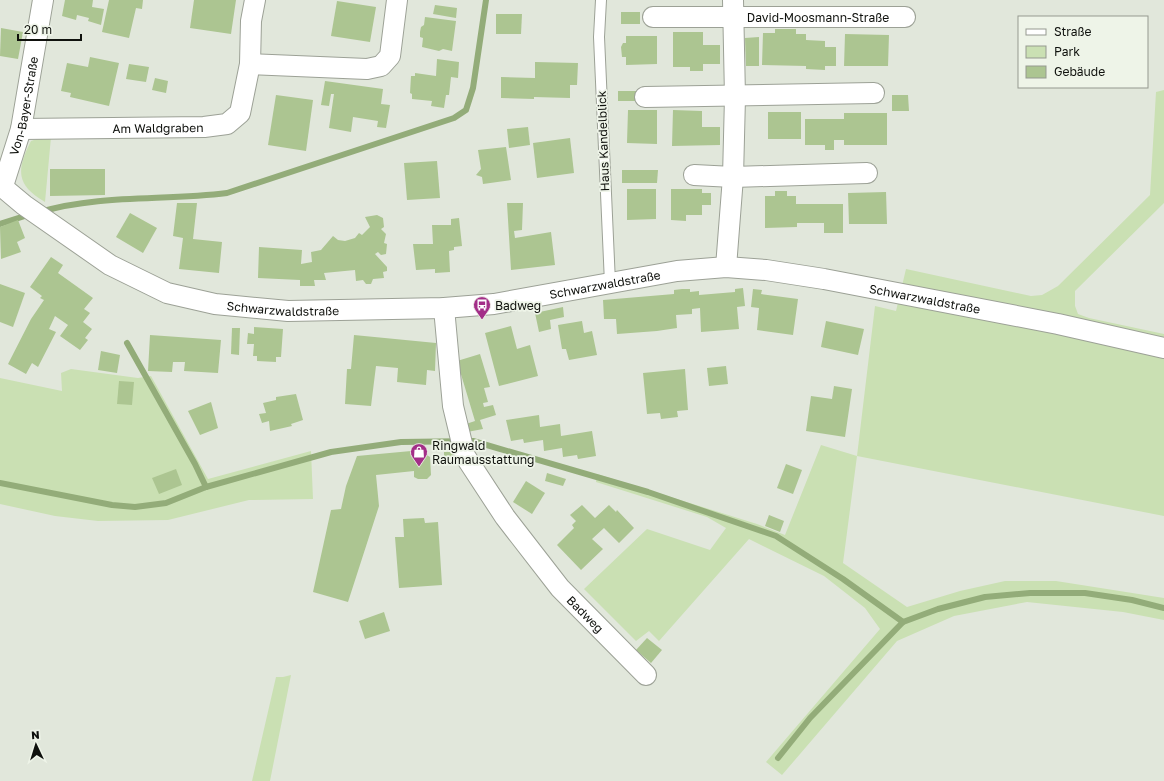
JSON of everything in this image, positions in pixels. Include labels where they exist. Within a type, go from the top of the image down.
[{"type":"street","name":"Von-Bayer-Straße","points":[[1,186],[21,129],[43,0]]},
{"type":"street","name":"Am Waldgraben","points":[[21,129],[204,127],[227,124],[240,113],[250,64],[251,21],[254,0]]},
{"type":"street","points":[[250,64],[367,69],[380,66],[390,56],[397,0]]},
{"type":"street","name":"David-Moosmann-Straße","points":[[653,17],[732,8],[905,17]]},
{"type":"street","name":"David-Moosmann-Straße","points":[[726,267],[733,178],[735,97],[732,8]]},
{"type":"street","points":[[645,97],[735,97],[874,93]]},
{"type":"street","points":[[694,175],[733,178],[867,173]]},
{"type":"street","name":"Schwarzwaldstraße","points":[[1,186],[24,205],[110,265],[166,293],[215,304],[288,311],[444,308],[494,304],[677,272],[726,267],[766,270],[824,280],[1058,324],[1164,348]]},
{"type":"street","name":"Badweg","points":[[444,308],[454,406],[465,456],[505,517],[560,588],[646,675]]},
{"type":"lane","name":"Haus Kandelblick","points":[[602,0],[599,37],[610,283]]},
{"type":"green space","points":[[1164,90],[1164,203],[1075,291],[1075,306],[1078,314],[1089,318],[1164,334],[1164,516],[857,456],[875,306],[896,311],[906,269],[1031,296],[1042,295],[1058,286],[1150,195],[1156,92]]},
{"type":"green space","points":[[51,137],[45,202],[35,196],[28,189],[24,183],[21,169],[26,151],[31,141]]},
{"type":"green space","points":[[71,369],[138,378],[151,376],[208,479],[311,451],[313,499],[249,500],[168,520],[98,521],[55,516],[0,504],[0,378],[62,391],[61,373]]},
{"type":"green space","points":[[821,445],[857,456],[843,563],[907,607],[960,591],[1005,581],[1056,581],[1164,598],[1164,620],[1123,612],[1027,602],[954,616],[897,641],[782,775],[766,762],[880,629],[865,608],[824,576],[749,539],[659,641],[649,631],[636,641],[584,589],[647,529],[710,550],[726,528],[707,517],[596,482],[597,474],[757,524],[785,535]]},
{"type":"green space","points":[[291,675],[270,781],[252,781],[276,677]]},
{"type":"building","points":[[65,0],[93,0],[92,7],[104,9],[101,25],[88,21],[89,18],[77,15],[76,20],[62,16]]},
{"type":"building","points":[[109,0],[143,0],[142,9],[136,8],[129,38],[102,32]]},
{"type":"building","points":[[194,0],[236,0],[231,34],[190,28]]},
{"type":"building","points":[[337,1],[376,7],[370,42],[331,36]]},
{"type":"building","points":[[435,5],[457,8],[456,18],[433,14]]},
{"type":"building","points":[[621,12],[640,12],[640,24],[621,24]]},
{"type":"building","points":[[496,14],[522,14],[521,34],[496,34]]},
{"type":"building","points":[[425,17],[456,21],[452,51],[443,49],[439,51],[422,47],[423,38],[420,37],[420,32],[421,27],[424,25]]},
{"type":"building","points":[[1,28],[23,32],[18,59],[0,56]]},
{"type":"building","points":[[775,29],[796,29],[796,34],[806,34],[806,40],[825,41],[825,47],[836,47],[836,66],[825,66],[825,70],[806,69],[806,66],[762,65],[763,33],[775,33]]},
{"type":"building","points":[[673,32],[703,32],[703,45],[720,45],[720,64],[703,64],[703,71],[690,71],[690,67],[673,67]]},
{"type":"building","points":[[845,34],[889,35],[888,66],[844,66]]},
{"type":"building","points":[[626,36],[657,36],[657,64],[626,65],[626,57],[622,57],[621,47],[623,43],[626,43]]},
{"type":"building","points":[[759,37],[759,66],[746,66],[745,38]]},
{"type":"building","points":[[90,57],[119,63],[109,106],[70,97],[71,93],[61,91],[67,63],[88,67]]},
{"type":"building","points":[[437,59],[459,62],[458,78],[451,77],[449,95],[446,95],[444,108],[431,106],[432,101],[412,99],[412,94],[410,93],[411,76],[415,76],[415,73],[436,76]]},
{"type":"building","points":[[535,62],[578,63],[577,85],[570,85],[570,98],[501,98],[501,77],[535,78]]},
{"type":"building","points":[[129,64],[149,67],[146,82],[126,79]]},
{"type":"building","points":[[155,78],[168,81],[166,93],[152,90]]},
{"type":"building","points":[[325,81],[383,89],[381,104],[390,105],[386,128],[377,127],[378,121],[353,117],[351,132],[329,128],[334,94],[331,94],[329,106],[321,105]]},
{"type":"building","points":[[618,91],[640,91],[640,101],[618,101]]},
{"type":"building","points":[[276,95],[313,100],[306,151],[268,145]]},
{"type":"building","points":[[892,95],[908,95],[909,111],[892,111]]},
{"type":"building","points":[[628,110],[657,110],[657,144],[627,143]]},
{"type":"building","points":[[673,110],[702,111],[702,127],[720,127],[720,145],[672,146]]},
{"type":"building","points":[[768,112],[801,112],[801,139],[768,139]]},
{"type":"building","points":[[844,113],[887,113],[887,145],[844,145],[844,140],[834,140],[834,150],[825,150],[825,145],[805,145],[805,119],[844,119]]},
{"type":"building","points":[[528,127],[530,145],[509,148],[507,129]]},
{"type":"building","points":[[570,138],[574,173],[537,178],[533,143]]},
{"type":"building","points":[[506,147],[511,180],[483,184],[482,177],[476,175],[481,169],[478,150]]},
{"type":"building","points":[[437,161],[440,198],[407,200],[404,163]]},
{"type":"building","points":[[50,169],[105,169],[105,195],[50,196]]},
{"type":"building","points":[[622,170],[658,170],[657,183],[622,183]]},
{"type":"building","points":[[627,189],[656,189],[656,219],[627,220]]},
{"type":"building","points":[[671,189],[702,189],[702,193],[711,193],[711,205],[702,205],[702,215],[686,215],[686,221],[671,220]]},
{"type":"building","points":[[775,191],[787,191],[787,196],[796,196],[796,204],[843,204],[843,233],[824,233],[824,223],[797,223],[797,227],[765,228],[765,196],[775,196]]},
{"type":"building","points":[[886,192],[887,224],[849,224],[848,193]]},
{"type":"building","points":[[177,203],[197,203],[193,239],[222,242],[219,273],[179,269],[183,238],[173,236]]},
{"type":"building","points":[[507,203],[523,203],[522,230],[514,231],[515,238],[551,232],[555,265],[511,270]]},
{"type":"building","points":[[130,213],[157,228],[143,253],[116,237]]},
{"type":"building","points":[[377,215],[383,218],[384,227],[381,229],[386,234],[384,243],[387,244],[386,254],[381,255],[378,252],[375,254],[387,267],[387,271],[383,272],[384,278],[373,279],[371,284],[366,284],[363,280],[356,281],[355,270],[324,273],[326,280],[314,280],[315,286],[300,286],[300,280],[258,278],[259,247],[302,250],[301,264],[312,262],[311,252],[321,250],[333,236],[338,240],[345,241],[355,238],[359,233],[362,235],[370,227],[365,217]]},
{"type":"building","points":[[459,218],[462,246],[454,247],[454,250],[449,251],[450,272],[435,273],[435,269],[416,270],[413,244],[433,244],[432,225],[451,225],[451,219]]},
{"type":"building","points":[[18,220],[25,238],[17,242],[21,252],[1,259],[0,227]]},
{"type":"building","points":[[51,257],[63,265],[58,273],[93,298],[84,309],[90,313],[83,322],[92,329],[85,338],[88,340],[80,350],[60,336],[68,325],[55,316],[49,329],[56,332],[38,367],[32,363],[26,374],[8,364],[31,319],[44,300],[40,298],[42,296],[30,287]]},
{"type":"building","points":[[0,284],[25,293],[13,327],[0,322]]},
{"type":"building","points":[[743,288],[745,306],[737,307],[739,329],[701,332],[700,308],[692,309],[692,314],[676,315],[677,328],[657,331],[617,334],[616,319],[604,319],[603,300],[674,294],[674,290],[682,289],[690,289],[690,292],[699,291],[699,295],[735,292],[735,289]]},
{"type":"building","points":[[753,289],[762,290],[761,294],[798,299],[793,335],[757,330],[759,308],[751,307]]},
{"type":"building","points":[[563,307],[564,317],[550,320],[551,329],[539,332],[535,313]]},
{"type":"building","points":[[582,321],[584,333],[592,331],[597,355],[569,360],[566,349],[562,349],[558,325]]},
{"type":"building","points":[[826,321],[864,329],[858,355],[821,347]]},
{"type":"building","points":[[511,326],[517,349],[530,345],[538,376],[499,386],[485,333]]},
{"type":"building","points":[[254,327],[283,329],[281,357],[276,357],[276,362],[257,361],[257,356],[253,356],[254,344],[247,344],[248,333],[254,334]]},
{"type":"building","points":[[232,328],[240,328],[239,355],[231,354]]},
{"type":"building","points":[[150,335],[221,340],[218,373],[184,371],[185,362],[173,362],[172,372],[148,371]]},
{"type":"building","points":[[354,335],[436,343],[435,371],[427,370],[426,385],[397,382],[398,368],[376,366],[371,406],[345,404],[347,369],[351,369]]},
{"type":"building","points":[[101,351],[120,355],[117,373],[98,370]]},
{"type":"building","points":[[480,354],[490,387],[484,388],[488,402],[483,403],[484,407],[493,405],[496,415],[480,420],[483,429],[467,432],[466,424],[475,421],[457,361]]},
{"type":"building","points":[[726,366],[728,384],[709,386],[707,368]]},
{"type":"building","points":[[685,369],[688,410],[677,411],[678,417],[661,419],[660,413],[647,414],[643,373]]},
{"type":"building","points":[[119,381],[134,382],[132,405],[117,404]]},
{"type":"building","points":[[834,386],[852,389],[845,437],[806,431],[811,396],[832,399]]},
{"type":"building","points":[[296,394],[303,420],[291,424],[292,426],[270,431],[269,421],[262,423],[259,414],[266,413],[263,403],[276,400],[276,397]]},
{"type":"building","points":[[211,402],[218,428],[200,435],[188,411]]},
{"type":"building","points":[[539,415],[540,427],[560,424],[561,436],[592,431],[596,456],[578,459],[577,455],[563,457],[562,448],[544,451],[543,440],[524,443],[523,439],[511,441],[506,420]]},
{"type":"building","points":[[422,450],[422,452],[430,457],[431,475],[427,479],[418,479],[414,477],[414,471],[376,475],[379,506],[348,602],[313,592],[331,510],[341,509],[346,486],[357,456]]},
{"type":"building","points":[[444,452],[453,452],[453,462],[444,463]]},
{"type":"building","points":[[786,464],[802,470],[793,494],[777,488]]},
{"type":"building","points":[[176,469],[182,485],[159,494],[152,478]]},
{"type":"building","points":[[547,473],[566,479],[563,486],[545,481]]},
{"type":"building","points":[[526,481],[545,493],[532,514],[513,502]]},
{"type":"building","points":[[582,505],[595,518],[609,505],[616,512],[617,510],[634,528],[619,543],[604,528],[592,539],[603,549],[581,570],[557,545],[574,528],[572,525],[576,521],[570,515]]},
{"type":"building","points":[[769,515],[784,521],[780,532],[765,526]]},
{"type":"building","points":[[424,518],[425,523],[438,522],[442,585],[399,588],[395,537],[404,537],[403,519]]},
{"type":"building","points":[[384,612],[390,631],[365,639],[359,621]]},
{"type":"building","points":[[647,638],[662,650],[651,663],[636,650]]},
{"type":"waterway","points":[[40,212],[63,206],[110,200],[227,193],[454,118],[466,110],[473,88],[486,0]]},
{"type":"waterway","points":[[0,224],[31,214]]},
{"type":"waterway","points":[[127,343],[195,464],[206,487]]},
{"type":"waterway","points":[[0,483],[112,505],[135,507],[166,503],[206,487],[331,452],[401,442],[473,441],[648,492],[776,536],[843,579],[903,622]]},
{"type":"waterway","points":[[778,758],[810,718],[903,622],[938,609],[985,597],[1030,593],[1085,593],[1132,600],[1164,608]]},
{"type":"place","name":"Badweg","points":[[482,320]]},
{"type":"place","name":"Ringwald Raumausstattung","points":[[419,467]]}]
